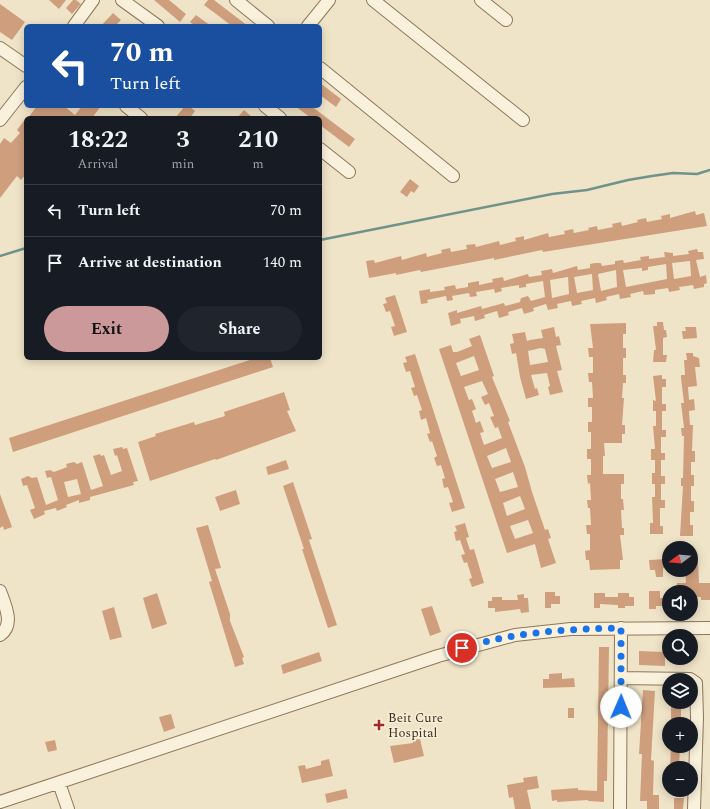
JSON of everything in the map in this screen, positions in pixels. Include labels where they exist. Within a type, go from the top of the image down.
[{"type":"street","points":[[75,24],[93,0]]},
{"type":"street","points":[[122,0],[155,24]]},
{"type":"street","points":[[236,0],[266,24]]},
{"type":"street","points":[[310,24],[329,0]]},
{"type":"street","points":[[373,0],[523,120]]},
{"type":"street","points":[[481,0],[506,20]]},
{"type":"street","points":[[0,48],[24,65]]},
{"type":"street","points":[[322,70],[453,176]]},
{"type":"street","points":[[0,120],[24,90]]},
{"type":"street","points":[[128,108],[138,116]]},
{"type":"street","points":[[267,108],[277,116]]},
{"type":"street","points":[[322,151],[349,172]]},
{"type":"street","points":[[0,591],[6,608],[8,623],[6,630],[0,635]]},
{"type":"street","points":[[0,802],[474,645],[514,635],[541,631],[621,628],[710,628]]},
{"type":"street","points":[[620,809],[621,628]]},
{"type":"street","points":[[621,678],[690,679],[696,683],[697,718],[694,809]]},
{"type":"street","points":[[59,783],[68,809]]},
{"type":"building","points":[[49,0],[66,0],[59,9]]},
{"type":"building","points":[[73,0],[76,0],[81,4],[72,14],[66,8]]},
{"type":"building","points":[[154,0],[169,0],[186,14],[180,22]]},
{"type":"building","points":[[208,0],[214,0],[245,24],[229,24],[204,5]]},
{"type":"building","points":[[0,4],[25,22],[12,40],[0,32]]},
{"type":"building","points":[[113,13],[121,20],[117,24],[103,24]]},
{"type":"building","points":[[196,15],[208,24],[192,24],[190,22]]},
{"type":"building","points":[[322,85],[341,99],[336,107],[322,96]]},
{"type":"building","points":[[36,108],[66,108],[75,115],[80,108],[100,108],[94,116],[30,116]]},
{"type":"building","points":[[183,108],[191,108],[195,111],[191,116],[177,116]]},
{"type":"building","points":[[298,108],[314,108],[355,139],[349,147],[322,127],[322,116],[308,116]]},
{"type":"building","points":[[244,110],[251,116],[239,116]]},
{"type":"building","points":[[24,121],[24,176],[21,180],[17,176],[0,198],[0,144],[4,138],[11,143],[20,133],[17,130]]},
{"type":"building","points":[[410,179],[419,186],[414,193],[411,191],[407,197],[400,192]]},
{"type":"building","points":[[695,211],[696,215],[704,213],[707,226],[543,252],[542,250],[494,260],[494,258],[421,272],[420,270],[396,275],[396,273],[369,278],[366,261],[374,260],[375,263],[401,256],[402,260],[426,253],[427,257],[442,253],[441,250],[450,248],[451,252],[467,249],[466,245],[475,244],[476,247],[499,241],[500,245],[516,241],[515,238],[524,236],[524,240],[548,233],[549,237],[565,234],[564,231],[573,229],[574,233],[589,230],[588,228],[597,226],[598,230],[613,227],[612,224],[621,222],[622,226],[638,222],[637,220],[646,218],[647,222],[662,219],[661,216],[670,214],[670,218]]},
{"type":"building","points":[[697,249],[698,252],[703,252],[704,259],[696,260],[700,277],[706,275],[707,283],[704,284],[704,287],[694,289],[693,285],[679,287],[680,290],[669,292],[668,288],[655,290],[655,294],[644,295],[643,291],[630,294],[631,297],[620,299],[619,294],[606,297],[607,300],[596,303],[595,298],[581,301],[582,304],[572,306],[571,301],[557,304],[558,308],[548,310],[546,304],[533,308],[534,311],[524,314],[522,308],[508,312],[509,315],[499,318],[497,311],[484,315],[485,318],[475,321],[474,316],[460,319],[461,323],[451,326],[448,313],[457,310],[457,313],[481,306],[482,309],[504,303],[505,306],[520,302],[521,298],[528,296],[531,301],[545,297],[543,281],[526,284],[526,287],[519,288],[519,285],[501,288],[502,291],[495,293],[494,289],[476,292],[477,296],[470,297],[469,293],[452,296],[453,300],[447,301],[446,296],[427,300],[428,303],[421,304],[419,291],[430,289],[430,292],[445,290],[444,287],[455,285],[456,289],[468,287],[468,283],[479,281],[479,285],[493,282],[492,279],[503,277],[504,281],[528,274],[529,277],[542,275],[541,271],[552,269],[553,273],[577,266],[578,270],[590,268],[590,264],[595,263],[601,263],[602,266],[615,264],[615,261],[623,260],[624,263],[641,260],[640,257],[649,256],[649,259],[665,257],[664,252],[673,253],[673,256],[689,254],[688,251]],"holes":[[[690,261],[691,276],[674,279],[672,263]],[[666,264],[667,279],[626,287],[623,270],[642,268],[642,271],[648,270],[648,267]],[[616,270],[617,287],[601,291],[598,274]],[[592,274],[593,290],[577,293],[574,277]],[[568,277],[569,294],[552,298],[550,280]]]},
{"type":"building","points":[[395,295],[407,332],[394,336],[391,327],[395,326],[390,311],[386,312],[383,304],[387,303],[385,298]]},
{"type":"building","points":[[657,322],[663,322],[664,330],[666,330],[667,337],[663,338],[663,355],[667,355],[666,362],[653,362],[654,350],[656,350],[653,326],[657,326]]},
{"type":"building","points":[[626,323],[626,334],[623,334],[623,348],[626,348],[626,358],[623,358],[623,375],[626,375],[626,383],[623,383],[622,398],[624,398],[622,425],[625,425],[625,434],[622,434],[622,443],[604,443],[605,456],[603,456],[603,474],[624,474],[624,484],[621,484],[621,499],[623,499],[624,510],[621,510],[624,535],[620,535],[623,560],[620,560],[620,569],[590,570],[589,560],[586,560],[585,551],[590,550],[590,534],[587,534],[586,525],[591,525],[590,508],[588,508],[587,500],[591,500],[590,483],[588,484],[587,475],[591,475],[591,459],[587,459],[587,449],[591,449],[591,432],[588,432],[588,422],[592,422],[592,407],[588,407],[588,398],[593,398],[592,382],[589,382],[588,373],[593,373],[593,357],[589,357],[588,348],[593,348],[590,324]]},
{"type":"building","points":[[554,327],[556,337],[559,336],[561,345],[556,346],[562,370],[557,371],[563,392],[550,395],[548,387],[550,386],[547,373],[531,375],[535,389],[537,388],[539,395],[526,399],[516,353],[512,354],[510,344],[514,343],[512,334],[525,332],[527,341],[543,338],[541,330]],"holes":[[[541,348],[545,349],[548,362],[530,365],[528,351]]]},
{"type":"building","points":[[685,327],[696,327],[697,338],[683,339],[682,331],[686,331]]},
{"type":"building","points":[[480,335],[494,376],[492,377],[510,421],[508,422],[525,467],[545,530],[548,529],[551,538],[548,539],[556,563],[541,568],[535,544],[507,553],[439,349],[451,345],[453,352],[457,352],[472,346],[469,339]],"holes":[[[474,356],[479,370],[461,376],[456,363]],[[482,381],[488,394],[481,397],[485,405],[489,403],[494,416],[490,417],[495,428],[498,427],[502,438],[484,445],[480,433],[484,432],[480,421],[476,423],[472,411],[476,409],[472,399],[469,400],[464,387]],[[506,448],[511,462],[492,468],[487,456]],[[513,472],[518,487],[500,492],[495,479]],[[520,496],[525,509],[507,516],[503,503]],[[528,520],[533,533],[515,539],[510,526]]]},
{"type":"building","points":[[686,353],[693,353],[693,356],[699,358],[700,367],[695,367],[697,386],[688,387],[689,400],[694,399],[695,410],[689,411],[690,425],[693,425],[692,451],[695,451],[695,462],[691,462],[691,475],[694,475],[694,486],[691,486],[691,501],[694,501],[694,512],[690,512],[690,525],[693,525],[693,536],[680,536],[683,486],[681,486],[681,478],[683,478],[684,436],[682,436],[681,428],[684,428],[681,403],[684,403],[681,375],[685,375],[684,360],[687,360]]},
{"type":"building","points":[[415,354],[465,508],[452,512],[449,503],[453,502],[448,487],[444,488],[442,479],[445,478],[441,465],[437,466],[434,458],[437,456],[432,441],[430,442],[427,434],[430,433],[426,418],[421,420],[419,411],[422,410],[417,395],[414,396],[411,388],[415,387],[410,371],[406,372],[403,363],[407,362],[405,357]]},
{"type":"building","points":[[250,360],[271,360],[273,367],[13,452],[9,438]]},
{"type":"building","points":[[662,375],[662,379],[666,379],[666,387],[662,387],[662,404],[666,404],[666,411],[662,411],[662,430],[666,430],[666,437],[661,437],[661,453],[665,453],[665,460],[661,460],[661,476],[665,476],[665,484],[661,484],[661,500],[665,500],[665,508],[660,508],[660,526],[663,526],[663,534],[650,534],[650,523],[653,523],[652,497],[655,497],[655,484],[652,484],[652,473],[655,473],[655,460],[651,460],[651,449],[655,449],[653,426],[656,426],[656,411],[653,411],[653,400],[656,401],[653,376]]},
{"type":"building","points":[[284,392],[290,410],[287,411],[296,431],[216,460],[215,459],[150,481],[138,442],[156,436],[155,434],[194,422],[195,425],[225,416],[224,412]]},
{"type":"building","points":[[122,447],[123,449],[127,448],[138,481],[133,482],[134,485],[90,497],[90,500],[79,503],[79,500],[66,505],[67,507],[57,511],[56,508],[44,511],[45,514],[34,519],[30,510],[35,508],[27,485],[23,486],[21,479],[28,476],[32,478],[37,477],[46,505],[58,500],[51,477],[47,478],[45,471],[50,470],[54,472],[67,467],[66,464],[74,462],[77,464],[82,462],[91,490],[103,486],[93,456],[100,454],[101,456],[104,455],[111,475],[122,471],[117,455],[115,456],[113,449]],"holes":[[[77,479],[81,494],[68,497],[64,482]]]},
{"type":"building","points":[[286,460],[289,469],[268,475],[266,467]]},
{"type":"building","points":[[293,482],[312,539],[309,540],[337,625],[328,628],[283,486]]},
{"type":"building","points":[[236,490],[240,504],[220,511],[215,497]]},
{"type":"building","points":[[0,494],[12,527],[4,530],[3,526],[0,528]]},
{"type":"building","points":[[465,523],[469,537],[466,538],[470,550],[474,549],[484,583],[472,587],[469,579],[472,578],[467,562],[464,563],[461,555],[465,554],[460,540],[456,541],[454,532],[457,531],[455,526]]},
{"type":"building","points":[[208,525],[221,568],[215,569],[230,614],[230,621],[244,657],[242,658],[244,664],[235,667],[209,582],[212,581],[196,528]]},
{"type":"building","points":[[662,559],[662,577],[656,577],[655,570],[650,570],[649,560]]},
{"type":"building","points":[[698,561],[699,583],[710,583],[710,600],[701,600],[701,597],[698,597],[698,585],[677,585],[677,583],[686,583],[686,577],[698,577]]},
{"type":"building","points":[[649,591],[660,591],[662,606],[656,606],[656,609],[649,609]]},
{"type":"building","points":[[545,592],[555,592],[555,596],[560,596],[560,604],[551,604],[551,608],[545,608]]},
{"type":"building","points":[[157,593],[167,624],[152,629],[143,598]]},
{"type":"building","points":[[594,593],[605,593],[605,597],[618,597],[618,593],[629,593],[629,597],[634,597],[634,606],[618,608],[618,605],[600,604],[600,608],[594,608]]},
{"type":"building","points":[[524,594],[524,598],[528,598],[529,612],[521,613],[520,609],[495,612],[495,608],[488,608],[488,601],[492,601],[492,597],[502,597],[502,600],[518,600],[517,595]]},
{"type":"building","points":[[432,606],[441,632],[430,636],[421,609]]},
{"type":"building","points":[[114,607],[122,637],[110,640],[102,611]]},
{"type":"building","points":[[599,647],[609,647],[607,781],[604,781],[604,802],[588,800],[552,801],[551,790],[578,788],[578,790],[597,791]]},
{"type":"building","points":[[639,651],[662,652],[662,665],[665,666],[639,665]]},
{"type":"building","points":[[319,652],[322,661],[283,674],[281,665]]},
{"type":"building","points":[[562,673],[562,679],[574,678],[575,687],[543,688],[543,679],[549,679],[549,674]]},
{"type":"building","points":[[643,690],[655,691],[651,760],[654,761],[653,795],[659,795],[659,809],[647,809],[647,801],[640,801],[642,754],[639,754]]},
{"type":"building","points":[[568,708],[574,708],[574,718],[568,718]]},
{"type":"building","points":[[671,709],[681,709],[681,717],[671,717]]},
{"type":"building","points":[[171,714],[175,728],[164,732],[159,717]]},
{"type":"building","points":[[420,739],[424,756],[394,763],[390,746],[413,743],[412,740]]},
{"type":"building","points":[[55,740],[57,750],[48,752],[45,742]]},
{"type":"building","points":[[671,753],[680,753],[679,761],[670,761]]},
{"type":"building","points":[[329,759],[333,776],[302,783],[298,766],[305,765],[306,769],[321,765],[321,761]]},
{"type":"building","points":[[537,776],[539,788],[527,790],[531,809],[515,809],[513,797],[509,798],[507,785],[524,782],[523,778]]},
{"type":"building","points":[[346,789],[348,798],[327,803],[325,794]]},
{"type":"building","points":[[674,798],[684,798],[683,809],[674,809]]},
{"type":"waterway","points":[[322,240],[552,194],[587,190],[628,180],[673,173],[697,174],[710,170]]},
{"type":"waterway","points":[[0,256],[24,249]]},
{"type":"place","name":"Beit Cure Hospital","points":[[379,725]]},
{"type":"route","points":[[462,648],[514,635],[541,631],[621,628],[621,707]]}]
